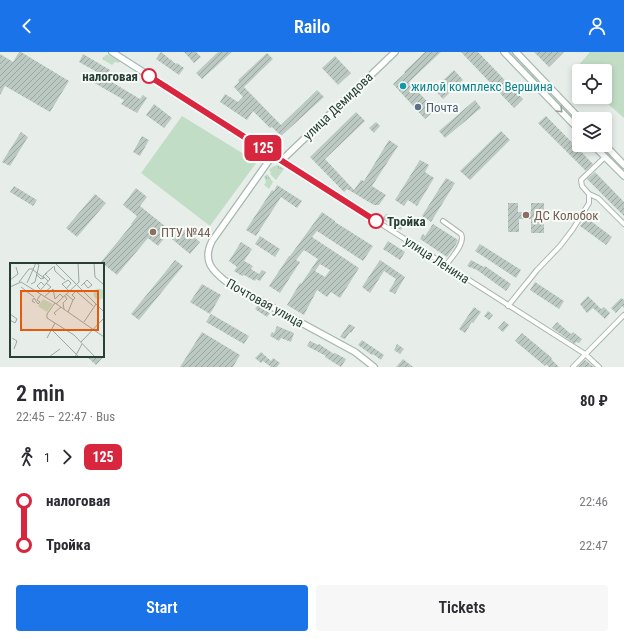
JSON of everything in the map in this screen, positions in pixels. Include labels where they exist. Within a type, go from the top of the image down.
[{"type":"main road","name":"улица Ленина","points":[[112,52],[273,155]]},
{"type":"main road","name":"улица Демидова","points":[[282,160],[395,52]]},
{"type":"main road","points":[[504,52],[572,123]]},
{"type":"main road","points":[[516,52],[573,112]]},
{"type":"main road","points":[[600,152],[624,176]]},
{"type":"main road","points":[[612,152],[624,165]]},
{"type":"main road","name":"Почтовая улица","points":[[273,155],[209,245],[208,257],[210,266],[228,283],[355,352],[374,367]]},
{"type":"street","name":"улица Ленина","points":[[273,155],[585,354],[599,367]]},
{"type":"street","points":[[605,157],[581,180],[582,186],[589,194],[598,198],[624,224]]},
{"type":"street","points":[[508,306],[536,270],[560,246],[573,229],[589,202],[589,194]]},
{"type":"street","points":[[443,221],[462,236],[461,242],[446,265]]},
{"type":"street","points":[[573,367],[624,315]]},
{"type":"green space","points":[[507,52],[511,52],[572,116],[572,120]]},
{"type":"green space","points":[[590,52],[624,52],[624,118],[608,104],[612,104],[612,64],[580,64]]},
{"type":"green space","points":[[106,55],[120,61],[119,63],[115,62],[112,65],[102,59]]},
{"type":"green space","points":[[182,116],[257,162],[210,226],[141,173]]},
{"type":"green space","points":[[604,152],[607,152],[624,170],[624,173]]},
{"type":"green space","points":[[278,165],[284,169],[276,180],[270,174],[271,173],[269,170]]},
{"type":"green space","points":[[267,174],[273,182],[269,189],[264,185],[266,182],[264,177]]},
{"type":"building","points":[[19,52],[69,81],[50,112],[5,86],[0,95],[0,54],[13,62]]},
{"type":"building","points":[[161,52],[176,64],[177,63],[184,68],[179,75],[156,59]]},
{"type":"building","points":[[184,52],[196,52],[201,57],[194,63]]},
{"type":"building","points":[[218,52],[232,52],[202,79],[196,73]]},
{"type":"building","name":"жилой комплекс Вершина","points":[[425,52],[441,52],[409,82],[435,110],[425,119],[393,84]]},
{"type":"building","name":"жилой комплекс Вершина","points":[[461,52],[478,52],[523,99],[514,108]]},
{"type":"building","points":[[534,52],[564,52],[549,67]]},
{"type":"building","points":[[267,53],[273,59],[244,87],[281,125],[317,90],[324,97],[281,136],[272,127],[270,128],[253,111],[247,120],[220,102],[225,94],[238,102],[243,97],[234,87],[239,82],[238,80]]},
{"type":"building","points":[[83,54],[110,70],[105,78],[140,99],[143,95],[147,98],[137,113],[121,104],[124,100],[91,81],[97,72],[79,62]]},
{"type":"building","points":[[335,56],[351,73],[338,85],[322,68]]},
{"type":"building","points":[[454,70],[463,80],[443,99],[434,89]]},
{"type":"building","points":[[475,100],[481,108],[445,138],[439,131]]},
{"type":"building","points":[[154,104],[172,118],[164,128],[146,115]]},
{"type":"building","points":[[356,112],[365,121],[325,159],[354,190],[361,180],[364,181],[389,140],[398,146],[372,186],[386,195],[379,205],[374,205],[347,189],[344,192],[310,157]]},
{"type":"building","points":[[546,116],[572,143],[572,152],[581,152],[593,164],[586,171],[538,123]]},
{"type":"building","points":[[376,122],[380,126],[374,133],[369,128]]},
{"type":"building","points":[[501,131],[510,140],[470,180],[460,171]]},
{"type":"building","points":[[21,132],[28,137],[10,166],[2,162]]},
{"type":"building","points":[[142,136],[149,140],[140,156],[133,152]]},
{"type":"building","points":[[420,160],[429,165],[425,172],[434,178],[417,206],[408,200],[404,206],[395,200]]},
{"type":"building","points":[[595,172],[624,202],[624,216],[587,179]]},
{"type":"building","points":[[446,178],[455,183],[431,222],[422,216]]},
{"type":"building","points":[[277,185],[302,201],[297,208],[281,197],[256,236],[246,230],[272,190],[274,191]]},
{"type":"building","points":[[14,186],[37,200],[33,206],[10,192]]},
{"type":"building","name":"ПТУ №44","points":[[136,188],[147,197],[140,206],[176,235],[182,228],[200,242],[190,254],[167,235],[158,246],[148,238],[117,275],[101,262],[137,216],[123,205]]},
{"type":"building","points":[[95,194],[106,203],[77,237],[66,228]]},
{"type":"building","name":"ДС Колобок","points":[[508,203],[518,203],[518,212],[531,212],[531,203],[544,203],[544,233],[531,233],[531,219],[519,219],[519,232],[508,232]]},
{"type":"building","points":[[322,212],[373,246],[363,261],[317,231],[312,237],[359,268],[340,298],[331,292],[327,297],[317,290],[304,315],[287,305],[300,283],[301,284],[318,259],[304,250],[296,260],[300,262],[280,293],[269,286]],"holes":[[[320,264],[330,270],[325,277],[315,271]]]},
{"type":"building","points":[[386,214],[400,219],[405,223],[401,230],[382,219]]},
{"type":"building","points":[[587,218],[612,237],[606,245],[580,226]]},
{"type":"building","points":[[433,224],[458,240],[447,257],[420,239],[423,234],[425,236]]},
{"type":"building","points":[[260,236],[280,249],[275,257],[255,244]]},
{"type":"building","points":[[388,241],[405,252],[400,260],[383,249]]},
{"type":"building","points":[[241,242],[252,249],[244,261],[253,266],[251,269],[259,274],[262,270],[266,272],[260,281],[256,279],[255,281],[244,275],[242,276],[234,271],[237,267],[229,261]]},
{"type":"building","points":[[480,244],[521,270],[516,278],[475,251]]},
{"type":"building","points":[[175,260],[183,266],[139,320],[131,314]]},
{"type":"building","points":[[380,260],[405,277],[395,294],[389,291],[396,279],[384,271],[370,293],[362,287]]},
{"type":"building","points":[[471,260],[484,267],[485,266],[511,284],[506,291],[477,270],[467,266]]},
{"type":"building","points":[[535,282],[564,301],[559,309],[530,290]]},
{"type":"building","points":[[202,284],[221,295],[210,314],[190,302]]},
{"type":"building","points":[[588,296],[601,309],[604,307],[610,313],[605,319],[593,308],[587,313],[580,304]]},
{"type":"building","points":[[621,298],[624,300],[624,308],[622,306],[616,313],[611,308]]},
{"type":"building","points":[[258,305],[270,313],[267,317],[255,309]]},
{"type":"building","points":[[474,307],[481,312],[465,333],[459,329]]},
{"type":"building","points":[[488,311],[493,315],[489,320],[484,316]]},
{"type":"building","points":[[211,314],[249,336],[244,344],[206,322]]},
{"type":"building","points":[[504,321],[509,325],[503,332],[498,328]]},
{"type":"building","points":[[557,322],[571,334],[573,332],[582,339],[579,343],[576,342],[575,344],[552,328]]},
{"type":"building","points":[[349,324],[355,327],[351,333],[350,332],[345,339],[340,337]]},
{"type":"building","points":[[277,326],[294,333],[291,342],[281,338],[279,341],[270,336],[272,332],[274,333]]},
{"type":"building","points":[[202,332],[240,355],[233,367],[180,367]]},
{"type":"building","points":[[522,333],[552,358],[551,359],[559,367],[549,367],[546,364],[545,366],[515,341]]},
{"type":"building","points":[[362,340],[384,355],[381,360],[358,345]]},
{"type":"building","points":[[310,341],[318,345],[319,344],[334,354],[335,353],[346,359],[341,367],[325,357],[326,356],[307,346]]},
{"type":"building","points":[[397,344],[404,349],[400,354],[394,350]]},
{"type":"building","points":[[261,352],[271,361],[273,358],[280,363],[277,367],[271,367],[263,361],[261,363],[255,358]]},
{"type":"building","points":[[87,357],[103,357],[96,365]]},
{"type":"building","points":[[403,359],[413,367],[396,367]]},
{"type":"building","points":[[585,360],[594,367],[578,367]]},
{"type":"bus line","name":"125","points":[[149,76],[299,170],[376,221]]},
{"type":"place","name":"налоговая","points":[[149,76]]},
{"type":"place","name":"жилой комплекс Вершина","points":[[403,86]]},
{"type":"place","name":"Почта","points":[[418,107]]},
{"type":"place","name":"ДС Колобок","points":[[526,215]]},
{"type":"place","name":"Тройка","points":[[376,221]]},
{"type":"place","name":"ПТУ №44","points":[[153,232]]}]
